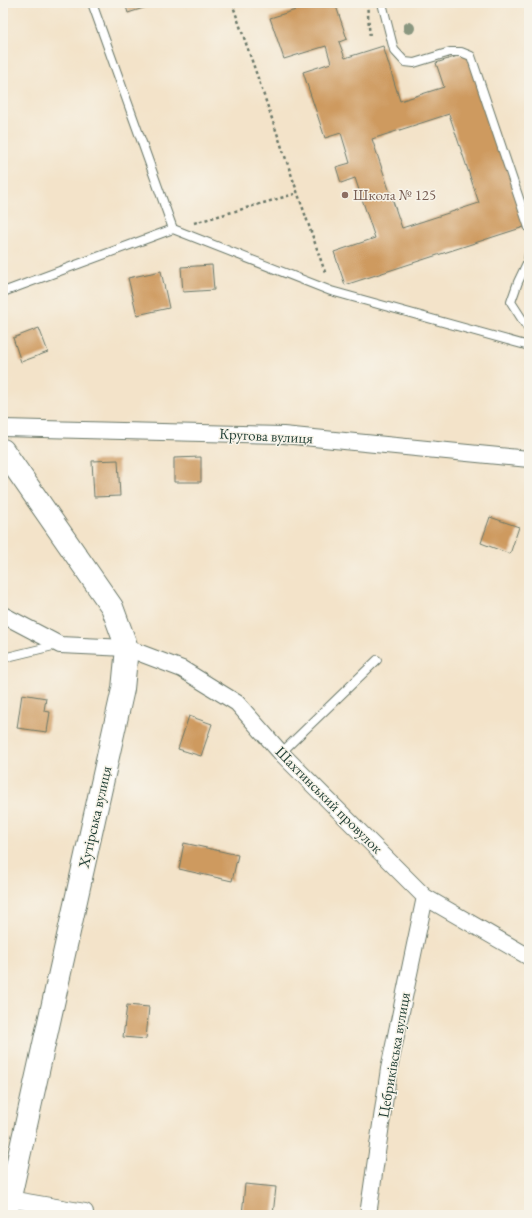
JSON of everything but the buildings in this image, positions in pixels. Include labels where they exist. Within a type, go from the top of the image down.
[{"type":"main road","name":"Хутірська вулиця","points":[[3,450],[112,607],[127,648],[124,690],[6,1202]]},
{"type":"street","name":"Кругова вулиця","points":[[3,428],[283,435],[529,459]]},
{"type":"street","points":[[3,615],[60,645]]},
{"type":"street","name":"Шахтинський провулок","points":[[60,645],[127,648],[182,670],[237,703],[281,753],[425,896],[529,957]]},
{"type":"street","name":"Цебриківська вулиця","points":[[368,1215],[389,1069],[425,896]]},
{"type":"street","points":[[6,1202],[85,1212],[85,1215]]},
{"type":"lane","points":[[92,3],[173,229]]},
{"type":"lane","points":[[382,3],[394,50],[405,62],[414,63],[450,52],[461,52],[471,56],[529,228]]},
{"type":"lane","points":[[3,292],[173,229],[332,291],[529,346]]},
{"type":"lane","points":[[529,253],[528,261],[510,302],[529,330]]},
{"type":"lane","points":[[3,658],[60,645]]},
{"type":"lane","points":[[281,753],[377,660]]},
{"type":"path","points":[[232,3],[332,291]]},
{"type":"path","points":[[367,3],[370,38]]},
{"type":"path","points":[[173,229],[298,193]]},
{"type":"place","name":"Школа № 125","points":[[345,195]]}]
